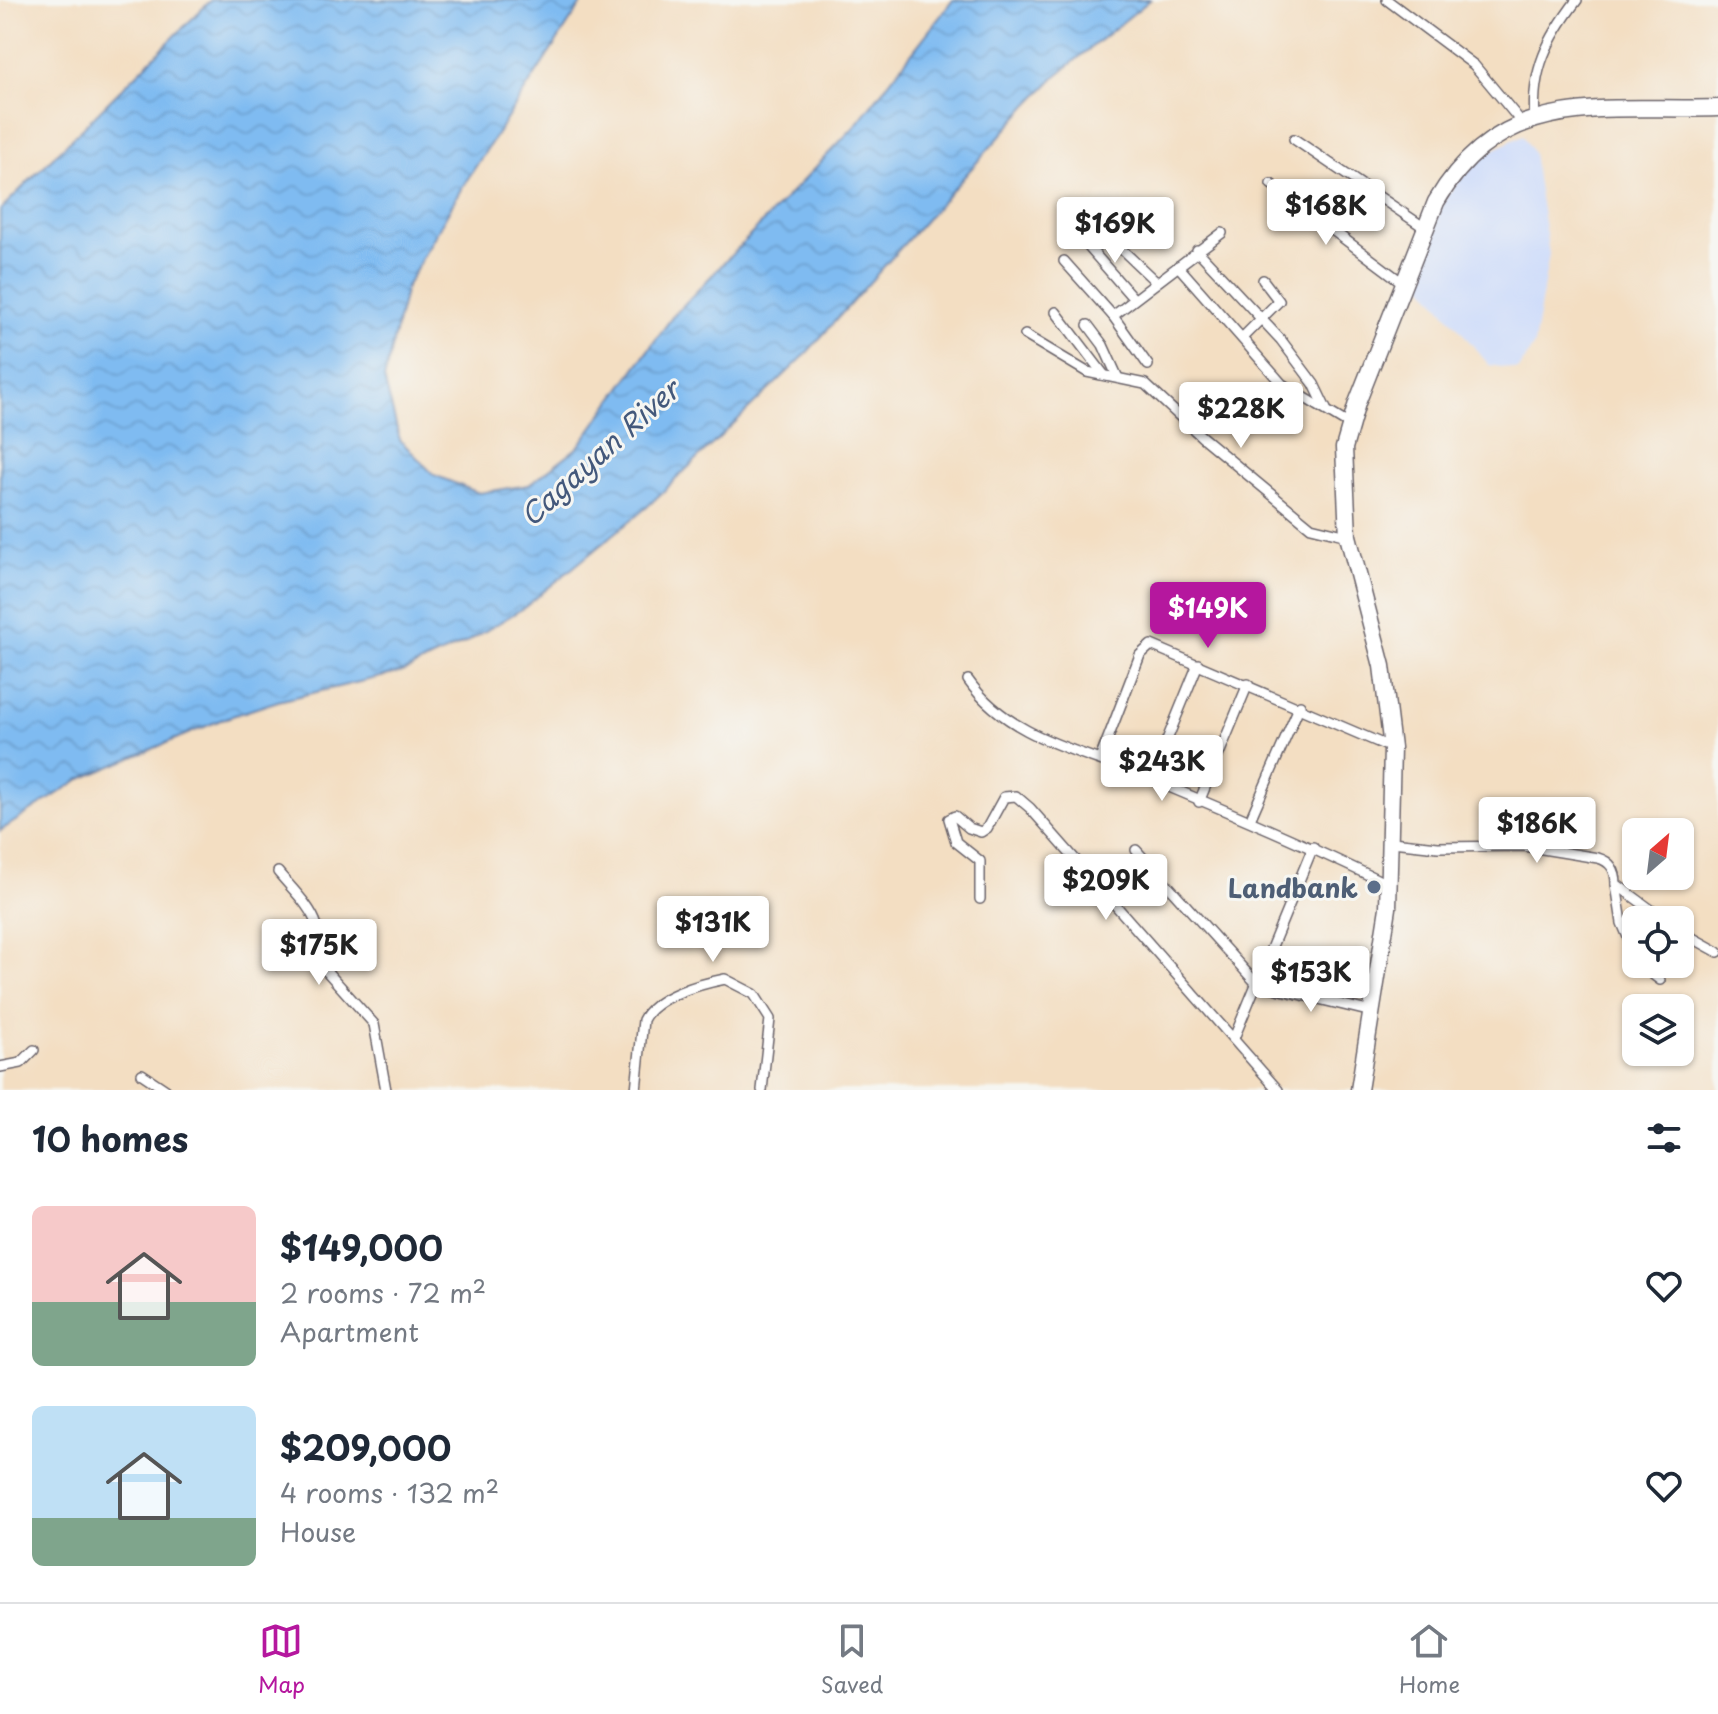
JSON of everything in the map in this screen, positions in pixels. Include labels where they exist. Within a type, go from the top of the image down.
[{"type":"highway","points":[[1359,1090],[1390,886],[1392,748],[1382,666],[1348,536],[1344,448],[1350,425],[1403,283],[1443,190],[1465,160],[1487,141],[1529,122],[1582,109],[1718,108]]},
{"type":"street","points":[[1387,0],[1474,65],[1529,122]]},
{"type":"street","points":[[1529,122],[1542,54],[1548,39],[1577,0]]},
{"type":"street","points":[[1294,139],[1425,228]]},
{"type":"street","points":[[1271,184],[1403,283]]},
{"type":"street","points":[[1082,239],[1109,215]]},
{"type":"street","points":[[1066,221],[1133,298]]},
{"type":"street","points":[[1097,226],[1155,281]]},
{"type":"street","points":[[1113,316],[1155,281],[1222,233]]},
{"type":"street","points":[[1197,250],[1314,384],[1328,412]]},
{"type":"street","points":[[1064,261],[1113,316],[1148,365]]},
{"type":"street","points":[[1178,266],[1292,393],[1350,425]]},
{"type":"street","points":[[1243,337],[1279,301],[1263,280]]},
{"type":"street","points":[[1056,312],[1104,375]]},
{"type":"street","points":[[1088,325],[1103,345],[1118,378]]},
{"type":"street","points":[[1025,335],[1087,372],[1152,388],[1202,437],[1311,527],[1348,536]]},
{"type":"street","points":[[1100,759],[1143,650],[1151,645],[1300,705],[1392,748]]},
{"type":"street","points":[[1151,779],[1198,664]]},
{"type":"street","points":[[968,680],[986,703],[1042,740],[1100,759],[1199,802],[1250,820],[1313,847],[1390,886]]},
{"type":"street","points":[[1199,802],[1248,684]]},
{"type":"street","points":[[1250,820],[1300,705]]},
{"type":"street","points":[[980,899],[980,861],[956,842],[949,819],[955,816],[969,828],[981,832],[991,823],[1004,797],[1016,796],[1030,808],[1152,951],[1278,1090]]},
{"type":"street","points":[[1392,842],[1438,847],[1524,846],[1608,861],[1615,871],[1622,923]]},
{"type":"street","points":[[1234,1038],[1313,847]]},
{"type":"street","points":[[1136,850],[1257,984],[1372,1012]]},
{"type":"street","points":[[278,872],[314,919],[321,965],[374,1024],[386,1090]]},
{"type":"street","points":[[1616,884],[1646,906]]},
{"type":"street","points":[[1694,939],[1718,952]]},
{"type":"street","points":[[636,1090],[643,1020],[647,1012],[671,998],[725,979],[754,994],[770,1019],[762,1090]]},
{"type":"street","points":[[0,1067],[21,1063],[34,1050]]},
{"type":"street","points":[[142,1074],[162,1089]]},
{"type":"shaded area","points":[[1523,135],[1533,153],[1549,254],[1534,345],[1518,370],[1489,365],[1417,278],[1429,233],[1446,197],[1477,158]]},
{"type":"water","name":"Cagayan River","points":[[211,0],[584,0],[461,189],[406,287],[384,379],[400,440],[434,475],[479,493],[529,485],[578,447],[673,316],[854,127],[953,0],[1150,0],[1057,75],[803,357],[647,507],[525,607],[467,642],[402,672],[278,701],[223,719],[79,780],[0,831],[0,210]]},
{"type":"place","name":"Landbank","points":[[1374,887]]}]
